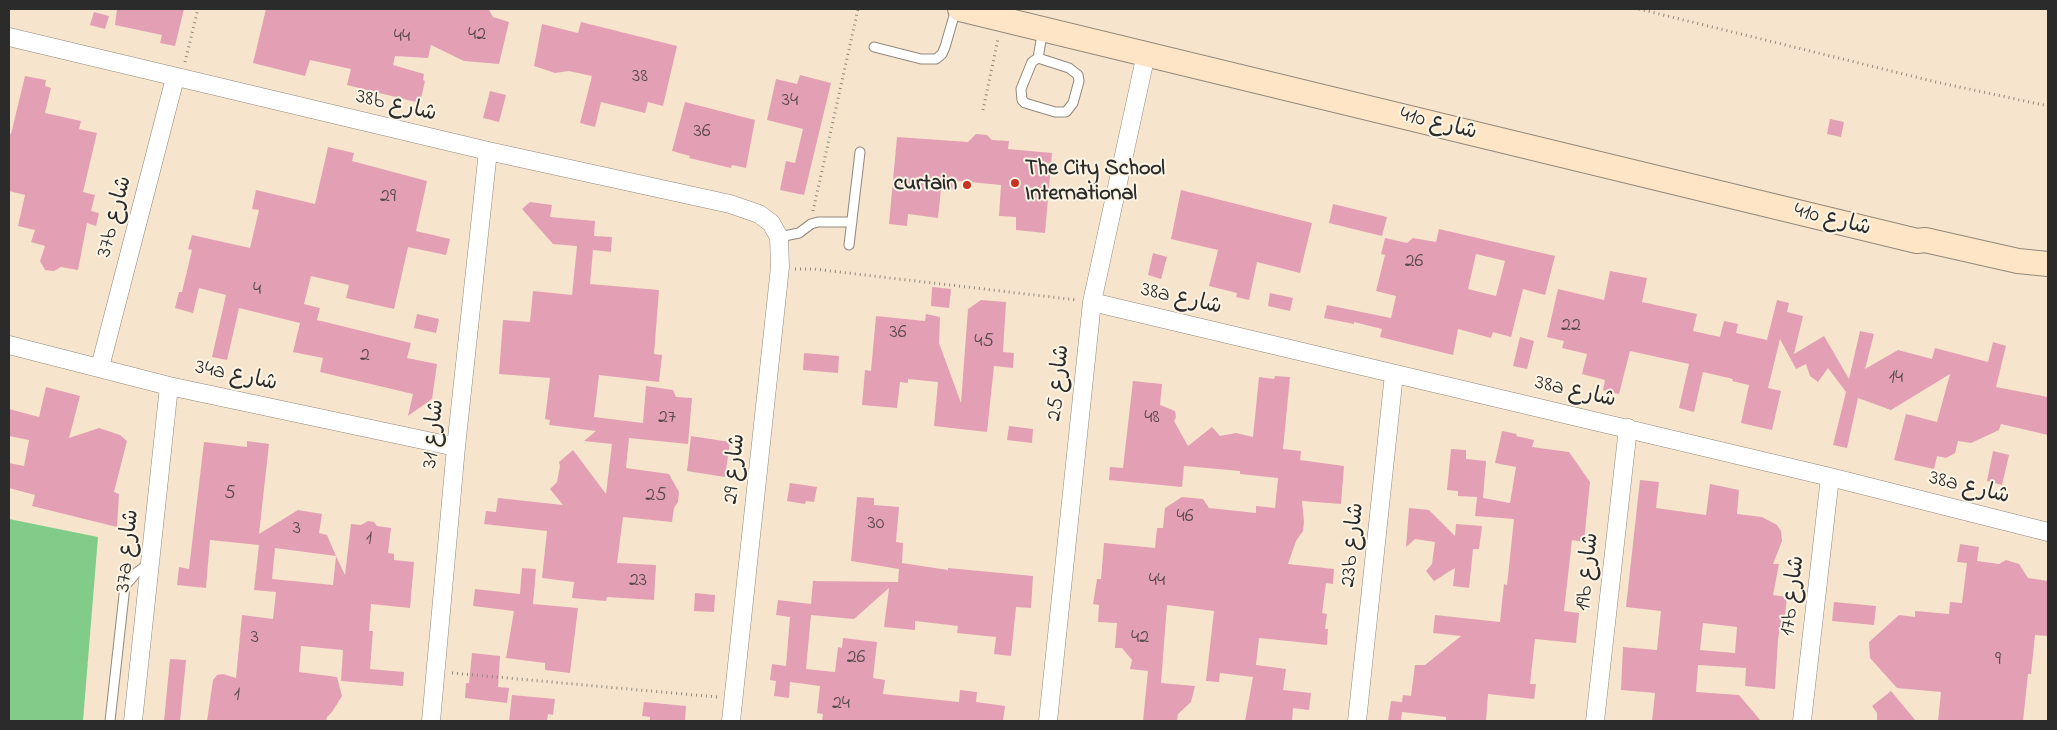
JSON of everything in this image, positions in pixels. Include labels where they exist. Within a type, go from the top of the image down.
[{"type":"street","name":"شارع 410","points":[[958,9],[1917,241],[1923,240],[2018,261],[2048,264]]},
{"type":"street","name":"38b شارع","points":[[9,37],[178,79],[488,151],[730,204],[759,214],[775,230]]},
{"type":"street","name":"شارع 25","points":[[1048,721],[1092,302],[1146,54]]},
{"type":"street","name":"37b شارع","points":[[100,367],[178,79]]},
{"type":"street","name":"شارع 31","points":[[431,721],[456,447],[488,151]]},
{"type":"street","name":"شارع 29","points":[[731,721],[780,267],[775,230]]},
{"type":"street","name":"شارع 410","points":[[1917,241],[1922,246],[2048,277]]},
{"type":"street","name":"38a شارع","points":[[1092,302],[1628,428],[2048,532]]},
{"type":"street","name":"34a شارع","points":[[9,345],[169,386],[456,447]]},
{"type":"street","name":"23b شارع","points":[[1357,721],[1394,374]]},
{"type":"street","name":"37a شارع","points":[[134,721],[169,386]]},
{"type":"street","name":"19b شارع","points":[[1596,721],[1628,428]]},
{"type":"street","name":"17b شارع","points":[[1802,721],[1830,477]]},
{"type":"lane","points":[[874,47],[929,61],[936,59],[942,54],[958,9]]},
{"type":"lane","points":[[1038,58],[1069,68],[1078,75],[1078,87],[1073,103],[1066,112],[1055,112],[1022,100],[1022,89],[1032,62],[1038,58],[1043,29]]},
{"type":"lane","points":[[849,245],[860,152]]},
{"type":"lane","points":[[775,230],[799,233],[811,224],[852,222]]},
{"type":"lane","points":[[110,721],[125,586],[136,573],[150,563]]},
{"type":"path","points":[[178,79],[198,9]]},
{"type":"path","points":[[811,224],[858,9]]},
{"type":"path","points":[[1638,9],[1936,82],[2048,106]]},
{"type":"path","points":[[983,110],[1002,19]]},
{"type":"path","points":[[780,267],[814,269],[1092,302]]},
{"type":"path","points":[[436,672],[733,698]]},
{"type":"green space","points":[[9,519],[98,537],[83,721],[9,721]]},
{"type":"building","points":[[117,9],[184,9],[175,46],[160,43],[162,35],[115,25]]},
{"type":"building","points":[[266,9],[484,9],[489,10],[493,17],[509,22],[499,64],[464,61],[431,45],[428,58],[395,56],[393,65],[424,74],[423,80],[425,81],[420,103],[347,85],[351,69],[310,60],[305,76],[253,63]]},
{"type":"building","points":[[94,12],[109,16],[105,29],[90,25]]},
{"type":"building","points":[[581,22],[677,46],[663,106],[648,102],[645,113],[601,102],[595,127],[580,123],[592,76],[569,71],[555,73],[534,66],[542,24],[578,33]]},
{"type":"building","points":[[800,75],[831,83],[804,195],[780,190],[786,161],[795,163],[803,129],[767,120],[776,79],[797,84]]},
{"type":"building","points":[[25,76],[46,80],[45,86],[51,88],[45,113],[81,121],[79,129],[97,133],[83,192],[95,195],[91,211],[99,213],[96,226],[87,223],[78,270],[61,267],[54,271],[45,270],[40,261],[45,246],[31,242],[35,230],[18,226],[25,195],[9,191],[9,133],[11,134]]},
{"type":"building","points":[[490,91],[506,95],[499,122],[483,118]]},
{"type":"building","points":[[685,102],[755,120],[746,168],[732,165],[731,168],[689,158],[690,156],[672,151]]},
{"type":"building","points":[[1830,119],[1844,122],[1841,137],[1827,134]]},
{"type":"building","name":"The City School International","points":[[976,134],[987,135],[992,140],[1009,141],[1008,149],[1052,153],[1045,233],[1016,230],[1016,217],[999,216],[1001,185],[958,181],[958,190],[941,189],[938,218],[908,214],[907,226],[889,224],[897,137],[968,142]]},
{"type":"building","points":[[328,147],[354,153],[352,161],[427,181],[416,231],[450,239],[446,255],[408,247],[394,309],[346,298],[349,285],[311,276],[304,304],[320,308],[317,320],[411,343],[407,358],[437,364],[432,399],[408,416],[413,394],[320,372],[323,358],[293,352],[300,323],[239,308],[227,360],[212,357],[226,295],[199,288],[193,313],[175,308],[179,292],[182,292],[192,250],[188,249],[192,235],[250,248],[259,210],[252,209],[256,190],[315,204]]},
{"type":"building","points":[[1181,190],[1312,223],[1300,273],[1257,262],[1249,300],[1236,297],[1237,293],[1209,286],[1218,250],[1171,239]]},
{"type":"building","points":[[530,202],[552,205],[550,217],[595,221],[594,236],[612,237],[611,252],[593,250],[590,284],[659,290],[654,354],[662,355],[659,382],[599,375],[594,417],[643,423],[646,386],[673,390],[676,397],[692,398],[688,444],[629,438],[626,468],[669,474],[679,492],[672,522],[623,517],[617,563],[656,565],[654,600],[607,597],[606,601],[572,598],[574,582],[542,578],[547,531],[484,524],[486,511],[496,512],[498,498],[563,505],[550,489],[557,482],[559,462],[573,450],[606,494],[612,444],[584,441],[596,431],[549,425],[550,420],[545,419],[550,378],[499,374],[503,320],[530,322],[533,291],[572,295],[577,246],[553,244],[522,209]]},
{"type":"building","points":[[1333,204],[1387,217],[1382,236],[1329,223]]},
{"type":"building","points":[[1439,229],[1555,256],[1545,295],[1523,289],[1511,337],[1493,332],[1491,338],[1458,329],[1453,355],[1380,337],[1382,329],[1354,322],[1354,324],[1324,318],[1327,305],[1391,318],[1396,296],[1376,291],[1385,255],[1381,254],[1385,238],[1407,243],[1413,238],[1436,242]],"holes":[[[1476,254],[1505,261],[1496,296],[1468,289]]]},
{"type":"building","points":[[1153,253],[1167,257],[1161,279],[1148,275]]},
{"type":"building","points":[[1610,271],[1647,278],[1642,302],[1697,314],[1693,331],[1720,337],[1724,321],[1738,324],[1736,333],[1767,340],[1777,300],[1789,303],[1787,312],[1803,316],[1794,354],[1824,336],[1849,379],[1860,331],[1874,334],[1865,369],[1898,350],[1932,359],[1935,348],[1988,362],[1993,342],[2006,346],[1996,387],[2048,397],[2048,435],[2001,424],[1999,430],[1971,443],[1958,441],[1955,453],[1946,458],[1937,456],[1934,469],[1894,460],[1906,414],[1937,422],[1950,374],[1891,410],[1858,398],[1847,448],[1833,445],[1846,392],[1828,368],[1818,382],[1810,376],[1806,364],[1796,369],[1780,339],[1768,388],[1781,391],[1772,430],[1741,423],[1749,385],[1732,381],[1733,379],[1703,372],[1694,412],[1679,408],[1689,364],[1630,351],[1619,394],[1603,390],[1605,380],[1582,374],[1587,354],[1562,348],[1564,341],[1547,337],[1558,289],[1604,300]]},
{"type":"building","points":[[932,287],[951,289],[949,308],[931,306]]},
{"type":"building","points":[[1270,293],[1293,298],[1290,311],[1268,306]]},
{"type":"building","points":[[981,300],[1006,302],[1003,352],[1014,353],[1013,368],[994,366],[987,432],[934,426],[938,382],[908,379],[908,383],[900,382],[897,408],[862,405],[865,370],[871,371],[876,316],[925,321],[926,314],[940,317],[939,343],[961,403],[968,309]]},
{"type":"building","points":[[417,314],[439,319],[436,333],[414,328]]},
{"type":"building","points":[[1520,337],[1534,341],[1527,369],[1513,366]]},
{"type":"building","points":[[804,353],[839,356],[838,373],[803,370]]},
{"type":"building","points":[[1275,376],[1290,377],[1283,449],[1301,451],[1300,460],[1344,466],[1341,504],[1302,501],[1303,531],[1296,541],[1288,564],[1334,569],[1333,584],[1326,583],[1322,613],[1327,614],[1325,629],[1328,629],[1327,645],[1259,638],[1256,665],[1286,669],[1283,690],[1311,693],[1309,710],[1293,708],[1292,721],[1245,721],[1253,677],[1220,673],[1219,682],[1206,681],[1214,611],[1167,605],[1161,683],[1195,686],[1191,702],[1178,714],[1177,721],[1143,721],[1148,671],[1130,669],[1132,660],[1122,648],[1115,648],[1117,623],[1098,622],[1099,605],[1093,604],[1097,579],[1101,579],[1104,543],[1155,548],[1157,528],[1163,528],[1165,508],[1182,497],[1203,499],[1209,508],[1256,513],[1256,506],[1275,508],[1278,478],[1240,474],[1240,471],[1184,466],[1182,487],[1109,480],[1110,467],[1123,468],[1133,381],[1162,384],[1160,405],[1175,411],[1176,417],[1174,421],[1188,446],[1212,427],[1220,436],[1236,433],[1253,437],[1259,377],[1274,379]]},
{"type":"building","points":[[46,387],[80,396],[69,438],[99,428],[120,435],[127,441],[114,492],[119,494],[117,527],[32,506],[35,495],[9,488],[9,463],[24,466],[29,440],[9,436],[9,409],[39,417]]},
{"type":"building","points":[[1009,426],[1033,429],[1032,443],[1007,440]]},
{"type":"building","points":[[1502,431],[1534,440],[1532,447],[1569,452],[1590,482],[1584,542],[1572,540],[1564,611],[1579,613],[1576,643],[1535,639],[1530,684],[1536,684],[1534,699],[1488,694],[1486,721],[1446,721],[1446,717],[1402,712],[1401,721],[1388,721],[1391,701],[1402,702],[1403,695],[1411,696],[1415,665],[1425,665],[1461,636],[1433,633],[1435,615],[1500,622],[1504,584],[1507,585],[1514,519],[1475,516],[1477,497],[1458,496],[1458,491],[1447,490],[1451,449],[1466,450],[1466,459],[1486,461],[1483,498],[1510,503],[1516,467],[1495,463]]},
{"type":"building","points":[[691,436],[730,442],[725,477],[687,471]]},
{"type":"building","points":[[247,441],[269,444],[259,534],[298,510],[322,514],[319,533],[327,535],[345,575],[351,524],[361,525],[368,521],[374,522],[377,526],[391,528],[388,553],[394,554],[394,560],[414,562],[410,608],[371,604],[369,631],[373,631],[370,669],[404,672],[403,686],[341,681],[343,650],[301,646],[299,672],[337,677],[342,696],[326,721],[207,721],[213,680],[217,675],[223,674],[236,678],[242,615],[273,619],[276,592],[254,590],[259,545],[210,540],[206,588],[177,585],[179,567],[189,569],[204,442],[247,447]],"holes":[[[275,548],[336,556],[333,585],[272,579]]]},
{"type":"building","points":[[1993,451],[2009,455],[2002,485],[1987,481]]},
{"type":"building","points":[[1640,480],[1659,482],[1656,508],[1706,515],[1710,484],[1739,490],[1737,514],[1762,517],[1777,525],[1781,531],[1782,541],[1773,564],[1779,564],[1773,595],[1787,597],[1784,624],[1781,623],[1778,639],[1775,689],[1745,686],[1746,668],[1698,665],[1696,692],[1739,695],[1761,721],[1652,721],[1655,693],[1621,690],[1623,647],[1657,650],[1661,611],[1626,607]],"holes":[[[1703,623],[1737,627],[1735,653],[1700,650]]]},
{"type":"building","points":[[790,483],[817,487],[814,502],[806,501],[805,504],[787,501]]},
{"type":"building","points":[[857,497],[874,498],[874,505],[899,507],[896,542],[903,543],[902,563],[948,570],[948,568],[1033,576],[1031,608],[1016,607],[1011,656],[994,654],[996,637],[957,633],[958,626],[915,621],[915,630],[884,627],[889,588],[854,619],[811,615],[806,669],[835,672],[838,647],[842,648],[843,638],[877,642],[873,678],[885,680],[883,694],[959,702],[960,690],[977,692],[976,702],[1005,706],[1003,721],[822,721],[823,714],[817,713],[820,686],[790,682],[789,698],[774,696],[776,681],[770,680],[772,664],[786,666],[790,617],[776,615],[778,600],[811,604],[813,581],[898,582],[899,569],[851,561]]},
{"type":"building","points":[[1409,508],[1429,510],[1455,536],[1456,524],[1482,526],[1479,549],[1473,549],[1469,588],[1453,586],[1455,568],[1434,581],[1426,571],[1432,564],[1435,542],[1415,539],[1406,547]]},
{"type":"building","points":[[1960,544],[1979,547],[1977,561],[1999,564],[2006,560],[2019,564],[2028,578],[2048,581],[2048,636],[2035,635],[2031,674],[2028,674],[2023,721],[1938,721],[1941,692],[1897,688],[1870,658],[1869,642],[1899,615],[1915,617],[1915,611],[1949,614],[1950,602],[1962,603],[1967,563],[1957,562]]},
{"type":"building","points":[[522,568],[536,569],[533,604],[578,608],[570,673],[545,670],[545,663],[506,658],[514,611],[473,606],[475,589],[520,594]]},
{"type":"building","points":[[695,593],[715,595],[714,612],[694,611]]},
{"type":"building","points":[[1834,602],[1876,606],[1874,625],[1832,621]]},
{"type":"building","points":[[472,653],[500,656],[498,687],[509,688],[507,703],[465,698],[466,683],[469,683]]},
{"type":"building","points":[[170,659],[186,660],[180,721],[164,721]]},
{"type":"building","points":[[1891,691],[1916,721],[1877,721],[1877,713],[1872,706]]},
{"type":"building","points":[[512,695],[555,699],[553,715],[548,714],[547,721],[509,721]]},
{"type":"building","points":[[644,702],[686,706],[685,721],[650,721],[650,717],[642,716]]},
{"type":"place","name":"The City School International","points":[[1015,183]]},
{"type":"place","name":"curtain","points":[[967,185]]}]
